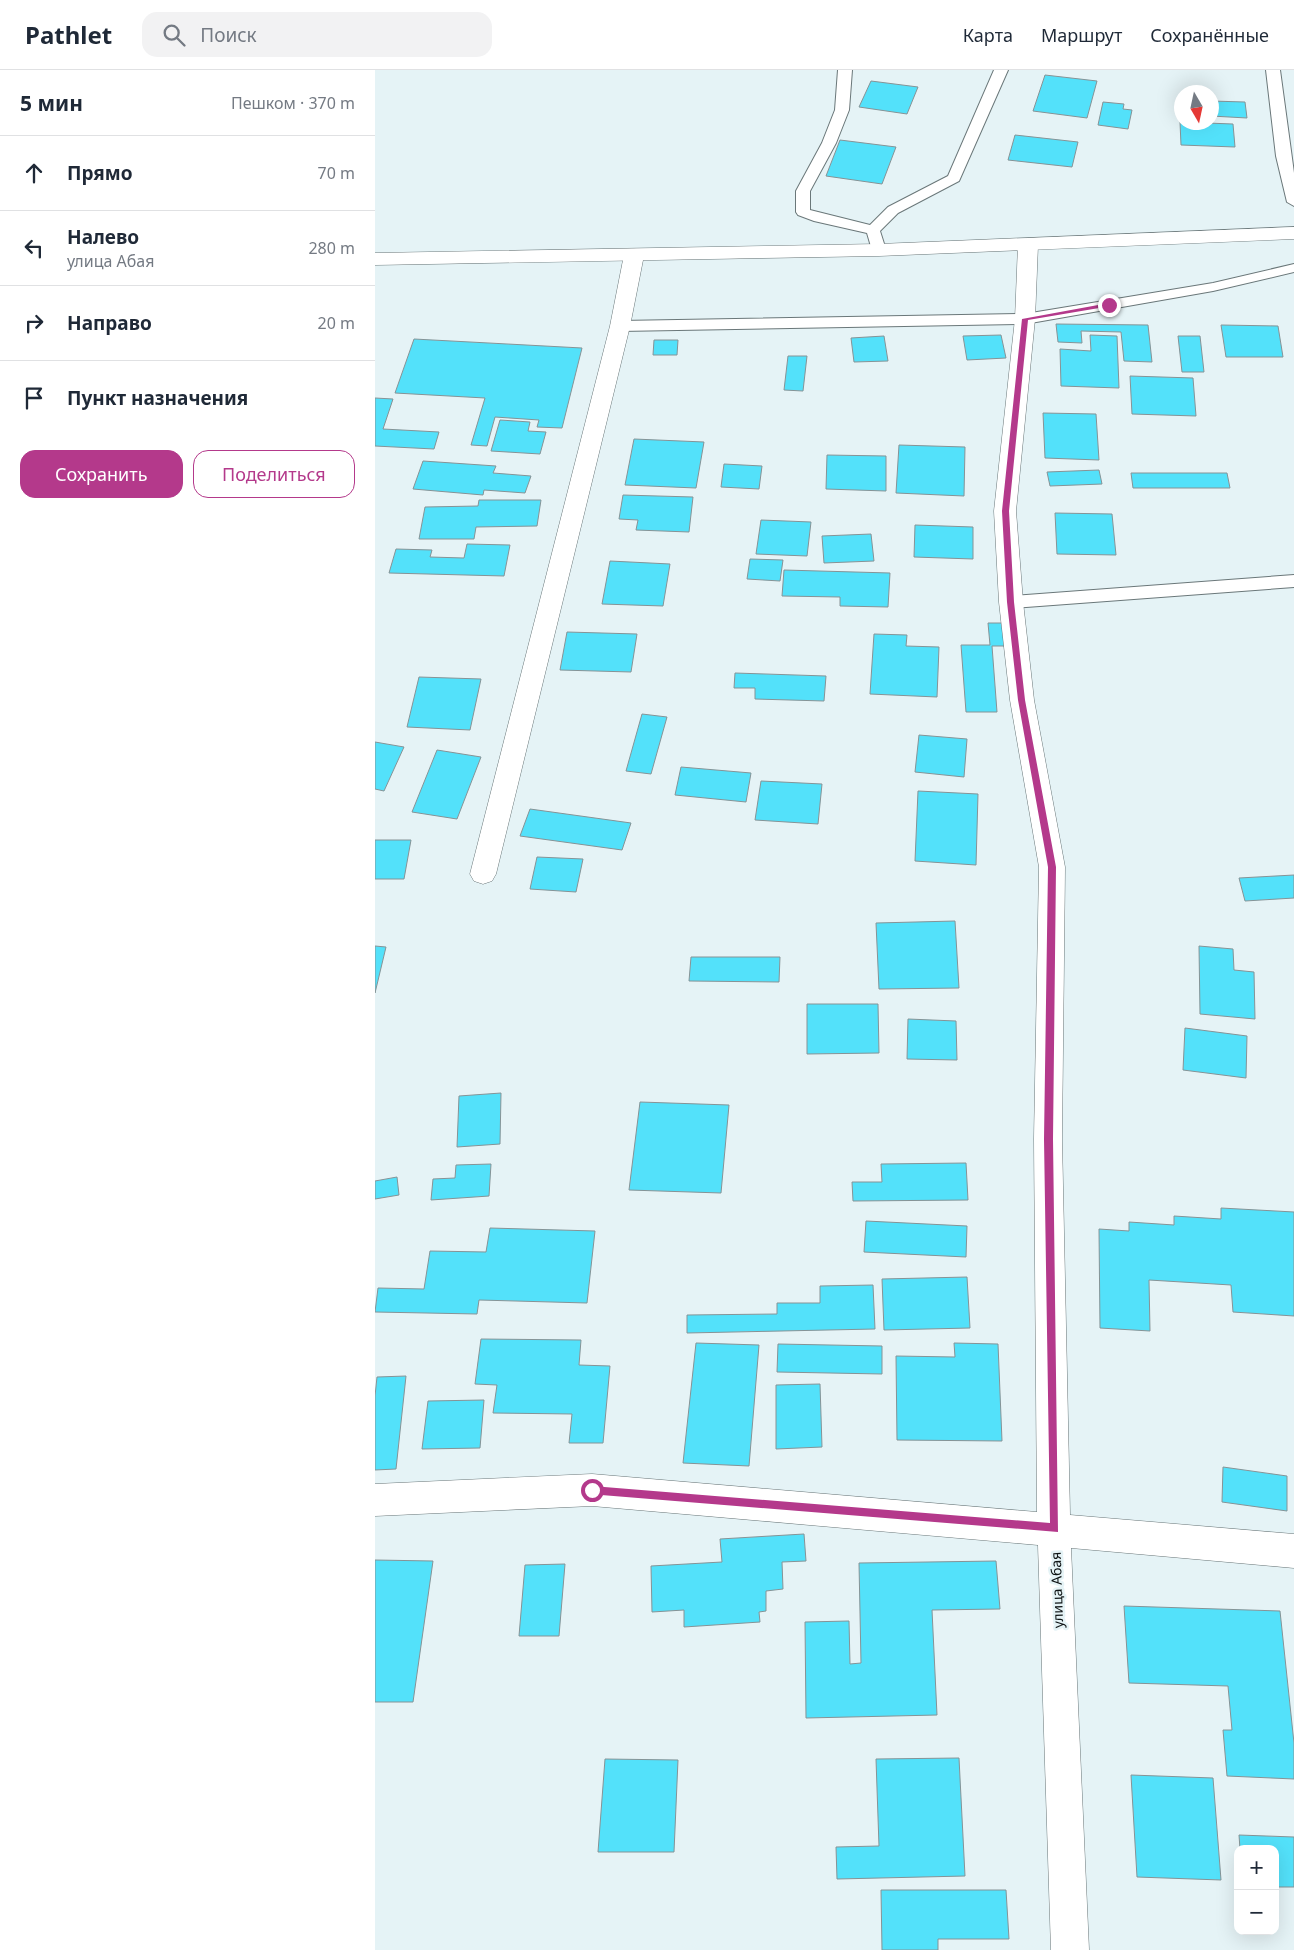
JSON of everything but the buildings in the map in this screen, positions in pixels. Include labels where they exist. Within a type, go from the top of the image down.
[{"type":"street","points":[[375,260],[879,250],[1294,233]]},
{"type":"street","name":"улица Абая","points":[[1028,245],[1025,319],[1005,511],[1011,602],[1022,700],[1052,867],[1049,1139],[1055,1528],[1070,1950]]},
{"type":"street","points":[[483,874],[620,326],[634,255]]},
{"type":"street","points":[[375,1500],[592,1490],[1055,1528],[1294,1551]]},
{"type":"lane","points":[[845,70],[842,110],[829,143],[803,191],[803,212],[819,218],[873,230]]},
{"type":"lane","points":[[873,230],[893,210],[954,178],[1001,70]]},
{"type":"lane","points":[[1273,70],[1283,156],[1294,202]]},
{"type":"lane","points":[[873,230],[879,250]]},
{"type":"lane","points":[[620,326],[1025,319],[1213,287],[1294,268]]},
{"type":"lane","points":[[1011,602],[1294,581]]},
{"type":"route","points":[[592,1490],[1055,1528],[1049,1139],[1052,867],[1022,700],[1011,602],[1005,511],[1025,319],[1109,305]]}]
